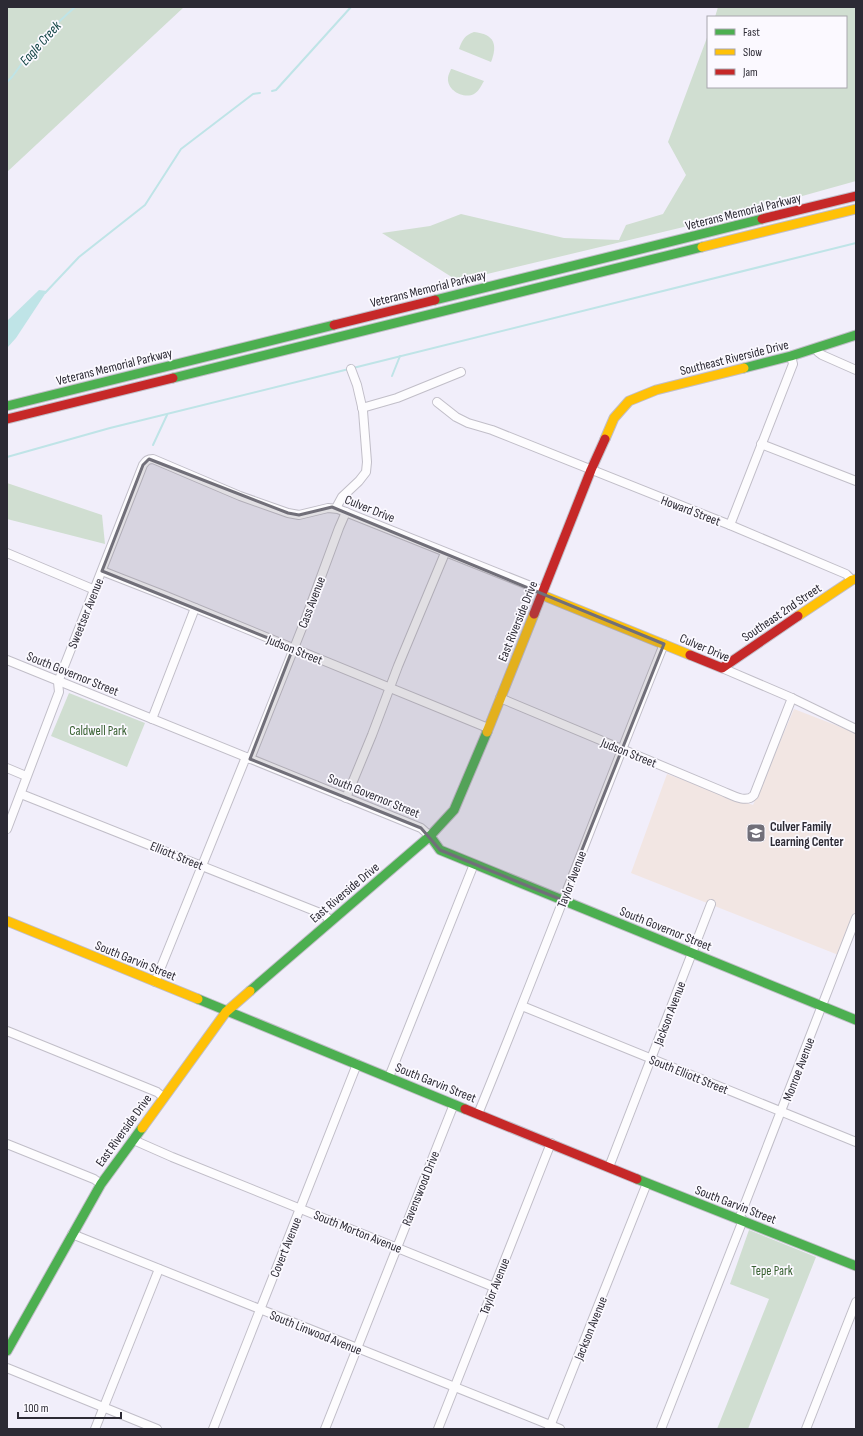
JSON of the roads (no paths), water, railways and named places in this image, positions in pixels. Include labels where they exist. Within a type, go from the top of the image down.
[{"type":"main road","name":"Veterans Memorial Parkway","points":[[7,406],[856,196]]},
{"type":"main road","name":"Veterans Memorial Parkway","points":[[7,419],[856,209]]},
{"type":"main road","name":"Southeast Riverside Drive","points":[[622,409],[629,401],[644,394],[791,356],[856,335]]},
{"type":"main road","name":"East Riverside Drive","points":[[7,1351],[101,1184],[226,1012],[430,836],[454,810],[591,470],[614,418],[622,409]]},
{"type":"main road","name":"Southeast 2nd Street","points":[[722,668],[854,580]]},
{"type":"main road","name":"Culver Drive","points":[[542,593],[722,668]]},
{"type":"main road","name":"South Governor Street","points":[[430,836],[440,850],[856,1020]]},
{"type":"main road","name":"South Garvin Street","points":[[7,921],[226,1012],[856,1266]]},
{"type":"street","points":[[817,348],[818,352],[822,355],[856,370]]},
{"type":"street","points":[[730,525],[793,364],[791,356]]},
{"type":"street","points":[[336,508],[342,497],[366,472],[367,462],[362,408],[357,385],[351,369]]},
{"type":"street","points":[[362,408],[397,398],[461,372]]},
{"type":"street","name":"Howard Street","points":[[437,402],[456,417],[468,423],[492,430],[730,525],[846,574],[854,580]]},
{"type":"street","points":[[762,444],[856,481]]},
{"type":"street","name":"Sweetser Avenue","points":[[7,829],[59,692],[58,682],[143,465],[149,459],[153,459],[163,464]]},
{"type":"street","name":"Culver Drive","points":[[163,464],[240,496],[293,515],[305,514],[328,508],[336,508],[542,593]]},
{"type":"street","name":"Cass Avenue","points":[[155,982],[202,865],[293,648],[346,512]]},
{"type":"street","points":[[7,553],[95,590]]},
{"type":"street","points":[[346,798],[398,666],[445,553]]},
{"type":"street","name":"Judson Street","points":[[102,571],[488,728]]},
{"type":"street","points":[[152,719],[195,608]]},
{"type":"street","name":"Taylor Avenue","points":[[478,1114],[664,644]]},
{"type":"street","name":"South Governor Street","points":[[7,660],[58,682],[421,828],[430,836]]},
{"type":"street","name":"Culver Drive","points":[[722,668],[792,698],[856,729]]},
{"type":"street","name":"Judson Street","points":[[500,698],[746,800],[752,798],[755,792],[792,698]]},
{"type":"street","points":[[7,768],[26,776]]},
{"type":"street","name":"Elliott Street","points":[[21,794],[325,915],[330,921]]},
{"type":"street","points":[[389,1077],[474,864]]},
{"type":"street","name":"Jackson Avenue","points":[[609,1167],[711,904]]},
{"type":"street","name":"Monroe Avenue","points":[[661,1429],[856,918]]},
{"type":"street","name":"South Elliott Street","points":[[522,1006],[856,1142]]},
{"type":"street","points":[[7,1031],[164,1096]]},
{"type":"street","name":"Covert Avenue","points":[[213,1429],[357,1064]]},
{"type":"street","name":"Ravenswood Drive","points":[[326,1429],[454,1104]]},
{"type":"street","name":"South Morton Avenue","points":[[133,1139],[172,1157],[494,1287]]},
{"type":"street","name":"Taylor Avenue","points":[[438,1429],[551,1143]]},
{"type":"street","points":[[7,1144],[94,1179],[101,1184]]},
{"type":"street","name":"Jackson Avenue","points":[[550,1427],[647,1183]]},
{"type":"street","name":"South Linwood Avenue","points":[[72,1234],[550,1427],[560,1429]]},
{"type":"street","points":[[95,1429],[158,1269]]},
{"type":"street","points":[[806,1429],[856,1302]]},
{"type":"street","points":[[7,1368],[157,1429]]},
{"type":"waterway","name":"Eagle Creek","points":[[7,82],[39,40],[75,7]]},
{"type":"waterway","points":[[272,91],[276,90],[351,7]]},
{"type":"waterway","points":[[45,293],[79,257],[145,205],[181,149],[253,94],[260,93]]},
{"type":"waterway","points":[[353,368],[856,243]]},
{"type":"waterway","points":[[392,376],[400,356]]},
{"type":"waterway","points":[[7,457],[110,428],[349,369]]},
{"type":"waterway","points":[[153,445],[167,415]]},
{"type":"place","name":"Culver Family Learning Center","points":[[756,833]]},
{"type":"park label","name":"Caldwell Park","points":[[98,730]]},
{"type":"park label","name":"Tepe Park","points":[[772,1270]]}]
